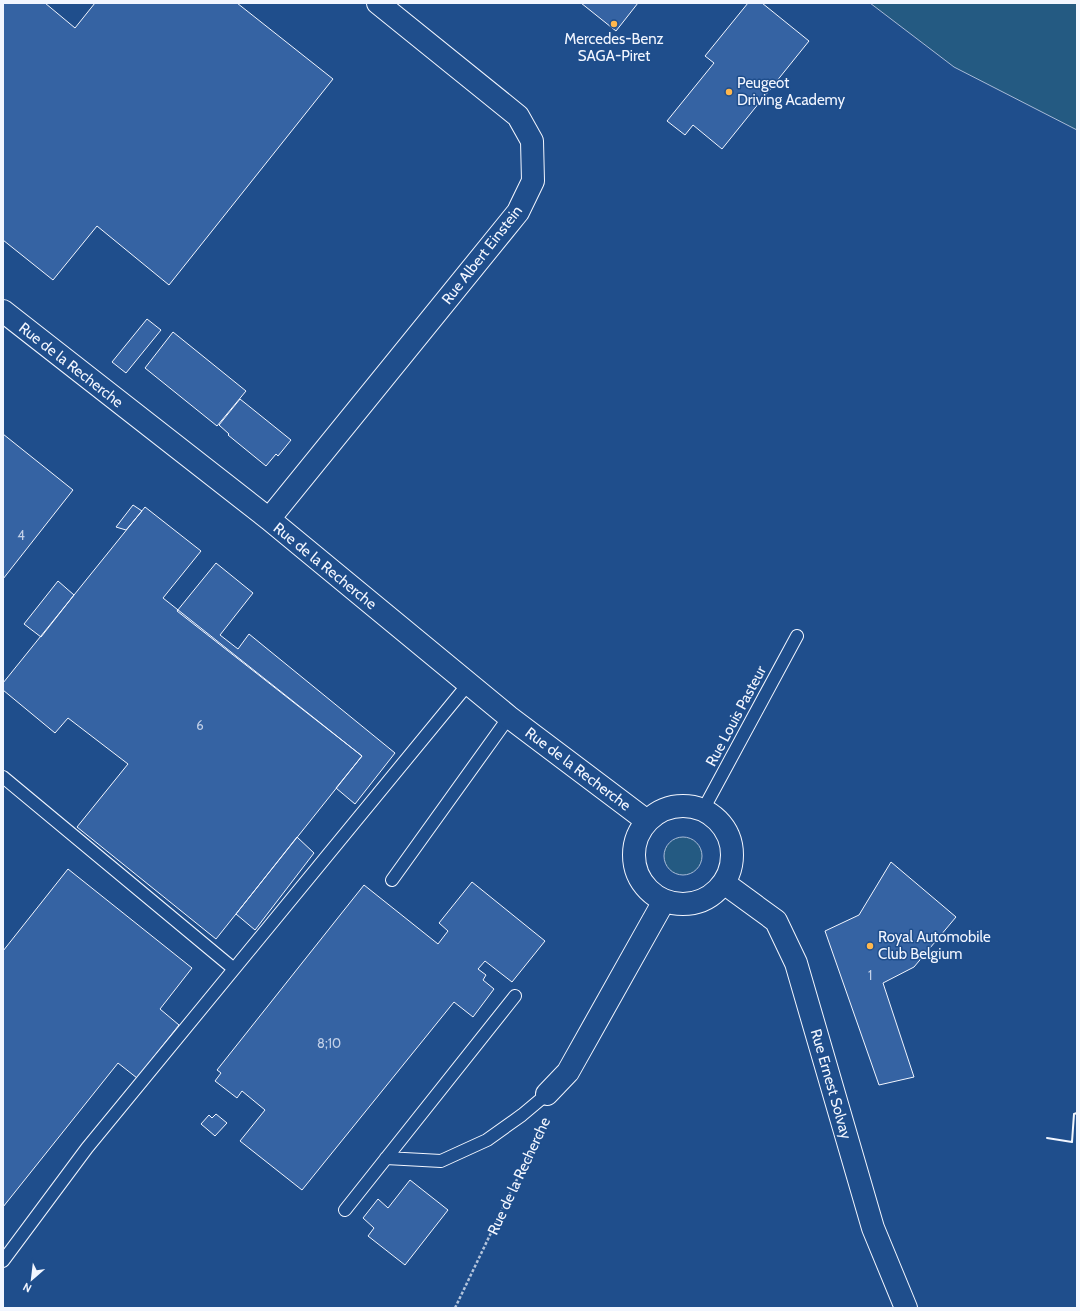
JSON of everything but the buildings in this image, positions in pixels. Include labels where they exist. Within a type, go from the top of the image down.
[{"type":"street","name":"Rue Albert Einstein","points":[[268,519],[518,212],[533,181],[532,140],[518,116],[378,3]]},
{"type":"street","name":"Rue de la Recherche","points":[[3,311],[268,519],[509,717],[647,821]]},
{"type":"street","points":[[688,806],[703,810],[715,818],[725,829],[731,843],[733,858],[730,871],[724,883],[715,893],[704,900],[691,904],[677,904],[664,901],[652,894],[643,885],[636,872],[634,859],[635,845],[639,832],[647,821],[659,812],[673,807],[688,806]]},
{"type":"street","name":"Rue Ernest Solvay","points":[[724,883],[776,921],[796,963],[873,1228],[906,1308]]},
{"type":"street","name":"Rue de la Recherche","points":[[547,1094],[568,1072],[664,901]]},
{"type":"lane","name":"Rue Louis Pasteur","points":[[703,810],[797,636]]},
{"type":"lane","points":[[3,1261],[87,1148],[468,683]]},
{"type":"lane","points":[[392,880],[509,717]]},
{"type":"lane","points":[[3,777],[234,969]]},
{"type":"lane","points":[[345,1210],[516,996]]},
{"type":"lane","points":[[386,1158],[441,1161],[487,1140],[522,1115],[547,1094]]},
{"type":"path","name":"Rue de la Recherche","points":[[455,1308],[512,1189],[550,1116],[547,1094]]},
{"type":"shaded area","points":[[870,3],[1077,3],[1077,130],[954,67]]},
{"type":"shaded area","points":[[683,837],[693,840],[699,846],[702,856],[699,866],[693,872],[683,875],[673,872],[667,866],[664,856],[667,846],[673,840]]},
{"type":"wall","points":[[1047,1138],[1072,1142],[1074,1114],[1077,1113]]},
{"type":"place","name":"Mercedes-Benz SAGA-Piret","points":[[614,24]]},
{"type":"place","name":"Peugeot Driving Academy","points":[[729,92]]},
{"type":"place","name":"Royal Automobile Club Belgium","points":[[870,946]]}]
